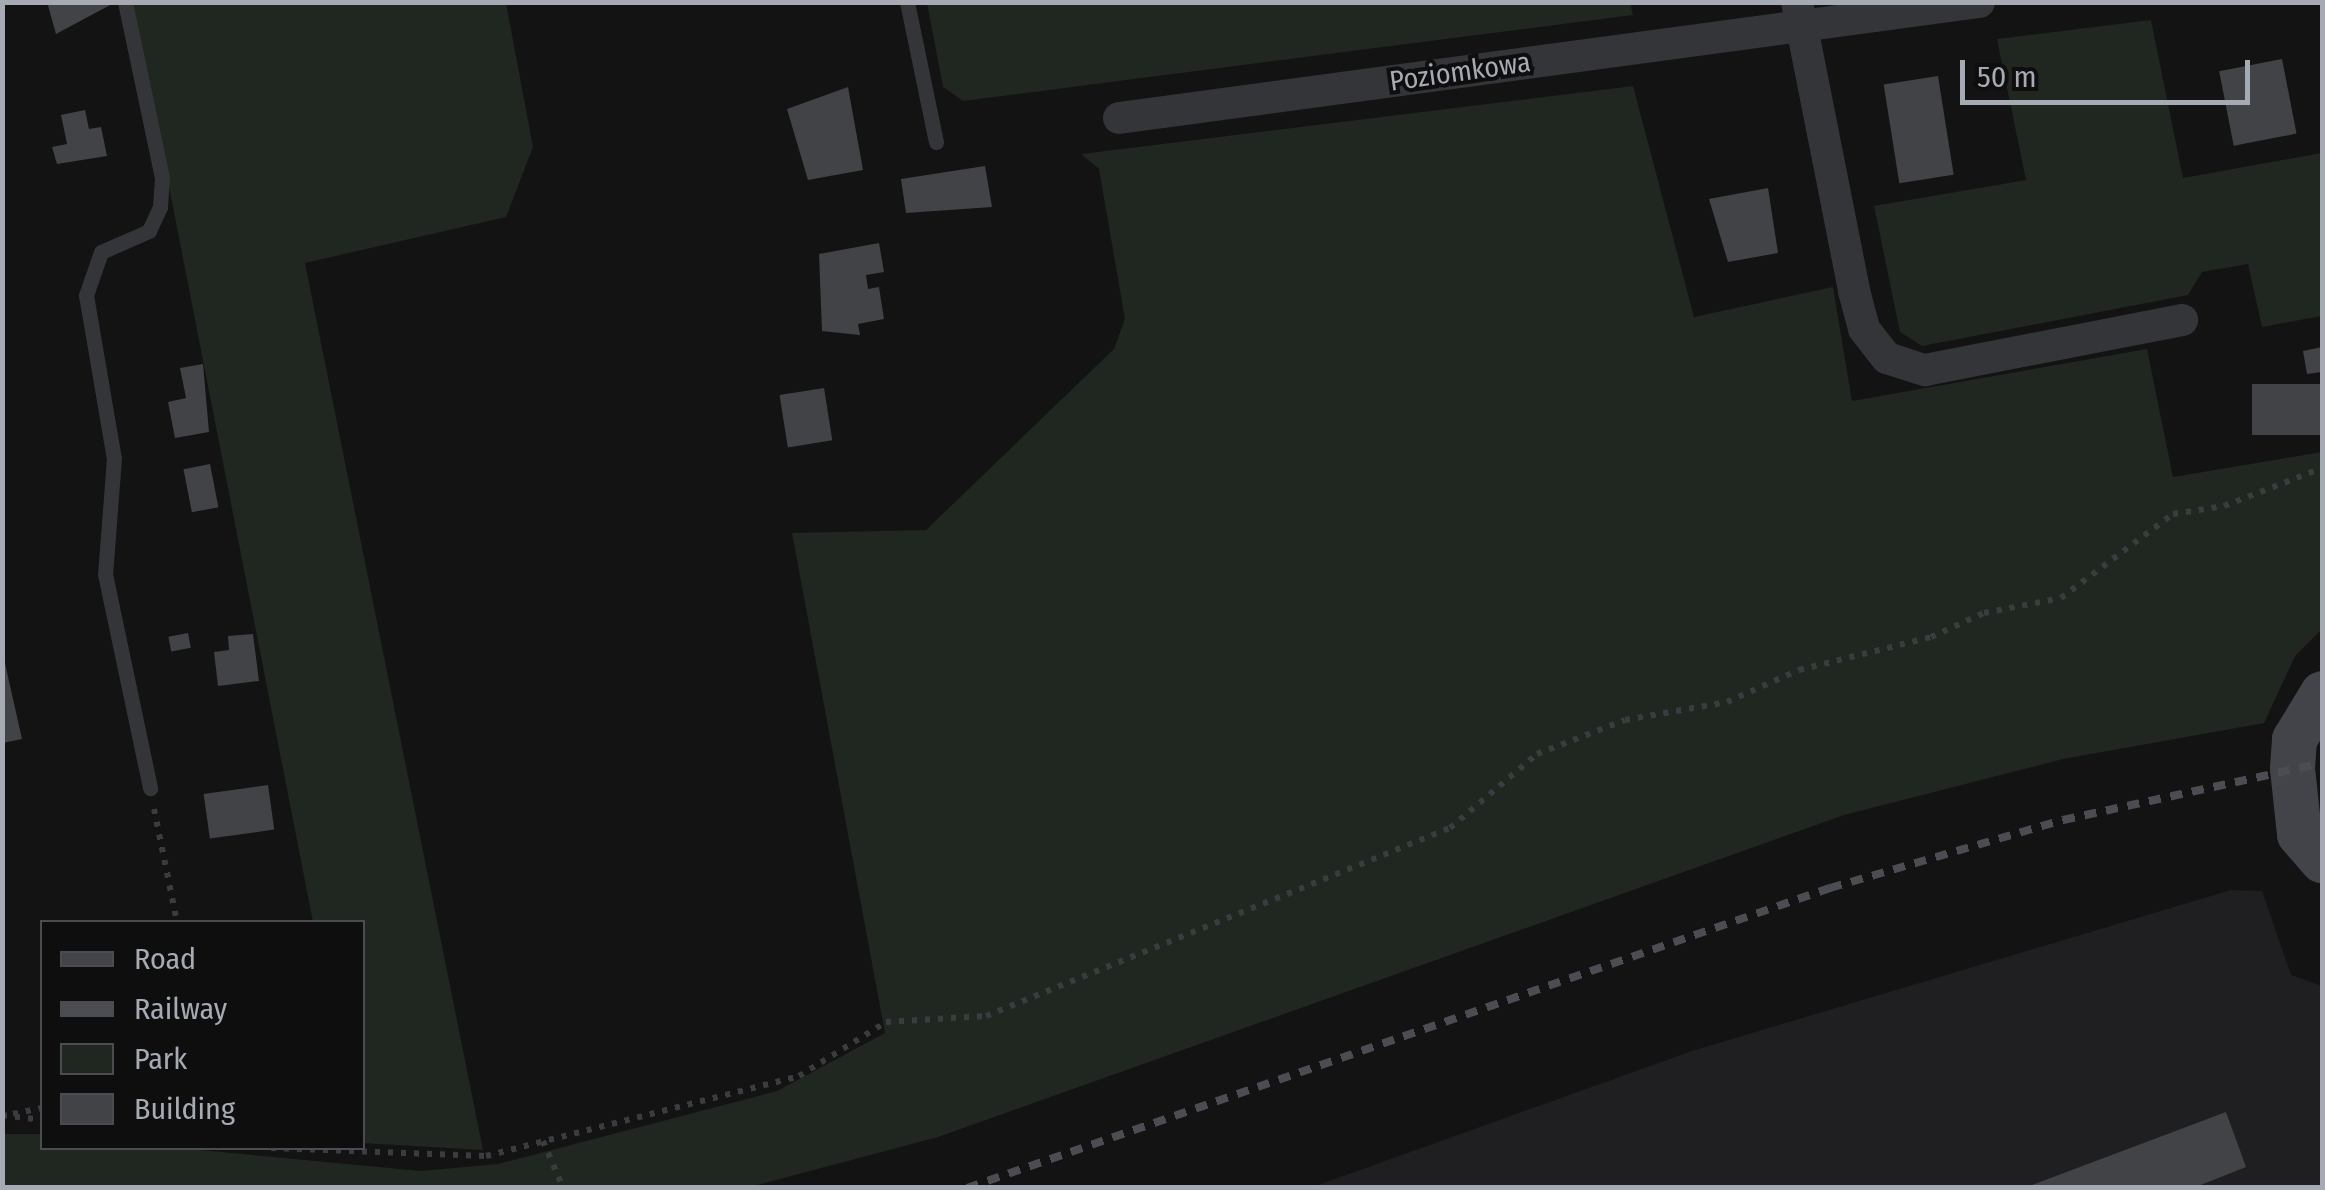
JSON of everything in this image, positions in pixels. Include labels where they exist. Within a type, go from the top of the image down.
[{"type":"street","name":"Poziomkowa","points":[[1119,118],[1799,14],[1979,2]]},
{"type":"street","points":[[1799,14],[1854,290],[1864,329],[1887,358],[1925,370],[2182,320]]},
{"type":"street","points":[[2322,693],[2294,739],[2292,768],[2299,834],[2322,860]]},
{"type":"lane","points":[[125,2],[162,178],[160,208],[149,231],[100,252],[86,295],[114,458],[105,574],[150,788]]},
{"type":"lane","points":[[907,2],[936,142]]},
{"type":"path","points":[[302,1150],[444,1159],[543,1141],[799,1076],[886,1022],[1002,1010],[1450,828],[1536,754],[1626,720],[1727,702],[1799,670],[1931,638],[1984,612],[2061,598],[2172,514],[2224,506],[2322,468]]},
{"type":"path","points":[[150,788],[177,920]]},
{"type":"path","points":[[4,1115],[40,1108]]},
{"type":"path","points":[[4,1115],[40,1120]]},
{"type":"path","points":[[543,1141],[564,1188]]},
{"type":"shaded area","points":[[2231,890],[2262,891],[2291,975],[2322,986],[2322,1187],[1310,1188],[1692,1051]]},
{"type":"green space","points":[[1630,2],[1633,15],[963,101],[943,87],[927,3]]},
{"type":"green space","points":[[133,3],[506,3],[533,147],[506,217],[305,263],[483,1150],[365,1143],[365,920],[313,920]]},
{"type":"green space","points":[[2151,20],[2183,178],[2322,153],[2322,316],[2262,327],[2248,264],[2202,272],[2188,295],[1922,346],[1900,332],[1874,206],[2026,180],[1997,39]]},
{"type":"green space","points":[[1633,86],[1694,317],[1833,287],[1852,401],[2147,349],[2173,477],[2322,452],[2322,629],[2295,656],[2264,723],[2063,759],[1844,815],[938,1137],[750,1187],[3,1187],[3,1134],[40,1134],[40,1150],[200,1150],[421,1171],[498,1164],[777,1091],[885,1033],[792,533],[926,530],[1114,349],[1125,319],[1099,169],[1081,154]]},
{"type":"building","points":[[47,2],[112,2],[112,4],[56,34]]},
{"type":"building","points":[[2282,59],[2297,134],[2234,146],[2219,71]]},
{"type":"building","points":[[1938,76],[1954,175],[1899,183],[1884,85]]},
{"type":"building","points":[[848,87],[863,170],[808,180],[787,109]]},
{"type":"building","points":[[85,110],[89,129],[101,127],[107,156],[57,164],[52,147],[67,144],[61,115]]},
{"type":"building","points":[[985,166],[992,207],[906,213],[901,179]]},
{"type":"building","points":[[1768,188],[1778,253],[1728,262],[1709,199]]},
{"type":"building","points":[[879,243],[884,272],[866,275],[868,289],[879,287],[884,319],[858,324],[860,335],[822,331],[819,254]]},
{"type":"building","points":[[2322,347],[2322,372],[2307,374],[2303,351]]},
{"type":"building","points":[[203,364],[209,432],[175,438],[168,402],[186,398],[180,368]]},
{"type":"building","points":[[2252,384],[2322,384],[2322,435],[2252,435]]},
{"type":"building","points":[[824,388],[832,440],[788,447],[780,395]]},
{"type":"building","points":[[210,464],[218,507],[192,512],[183,469]]},
{"type":"building","points":[[188,633],[191,648],[171,652],[168,637]]},
{"type":"building","points":[[253,634],[259,681],[218,686],[214,652],[229,650],[228,636]]},
{"type":"building","points":[[2,650],[22,739],[2,743]]},
{"type":"building","points":[[268,785],[274,830],[210,839],[204,794]]},
{"type":"building","points":[[2226,1112],[2246,1167],[2193,1188],[2024,1188]]},
{"type":"railway","points":[[967,1188],[1830,888],[2063,820],[2322,763]]}]
